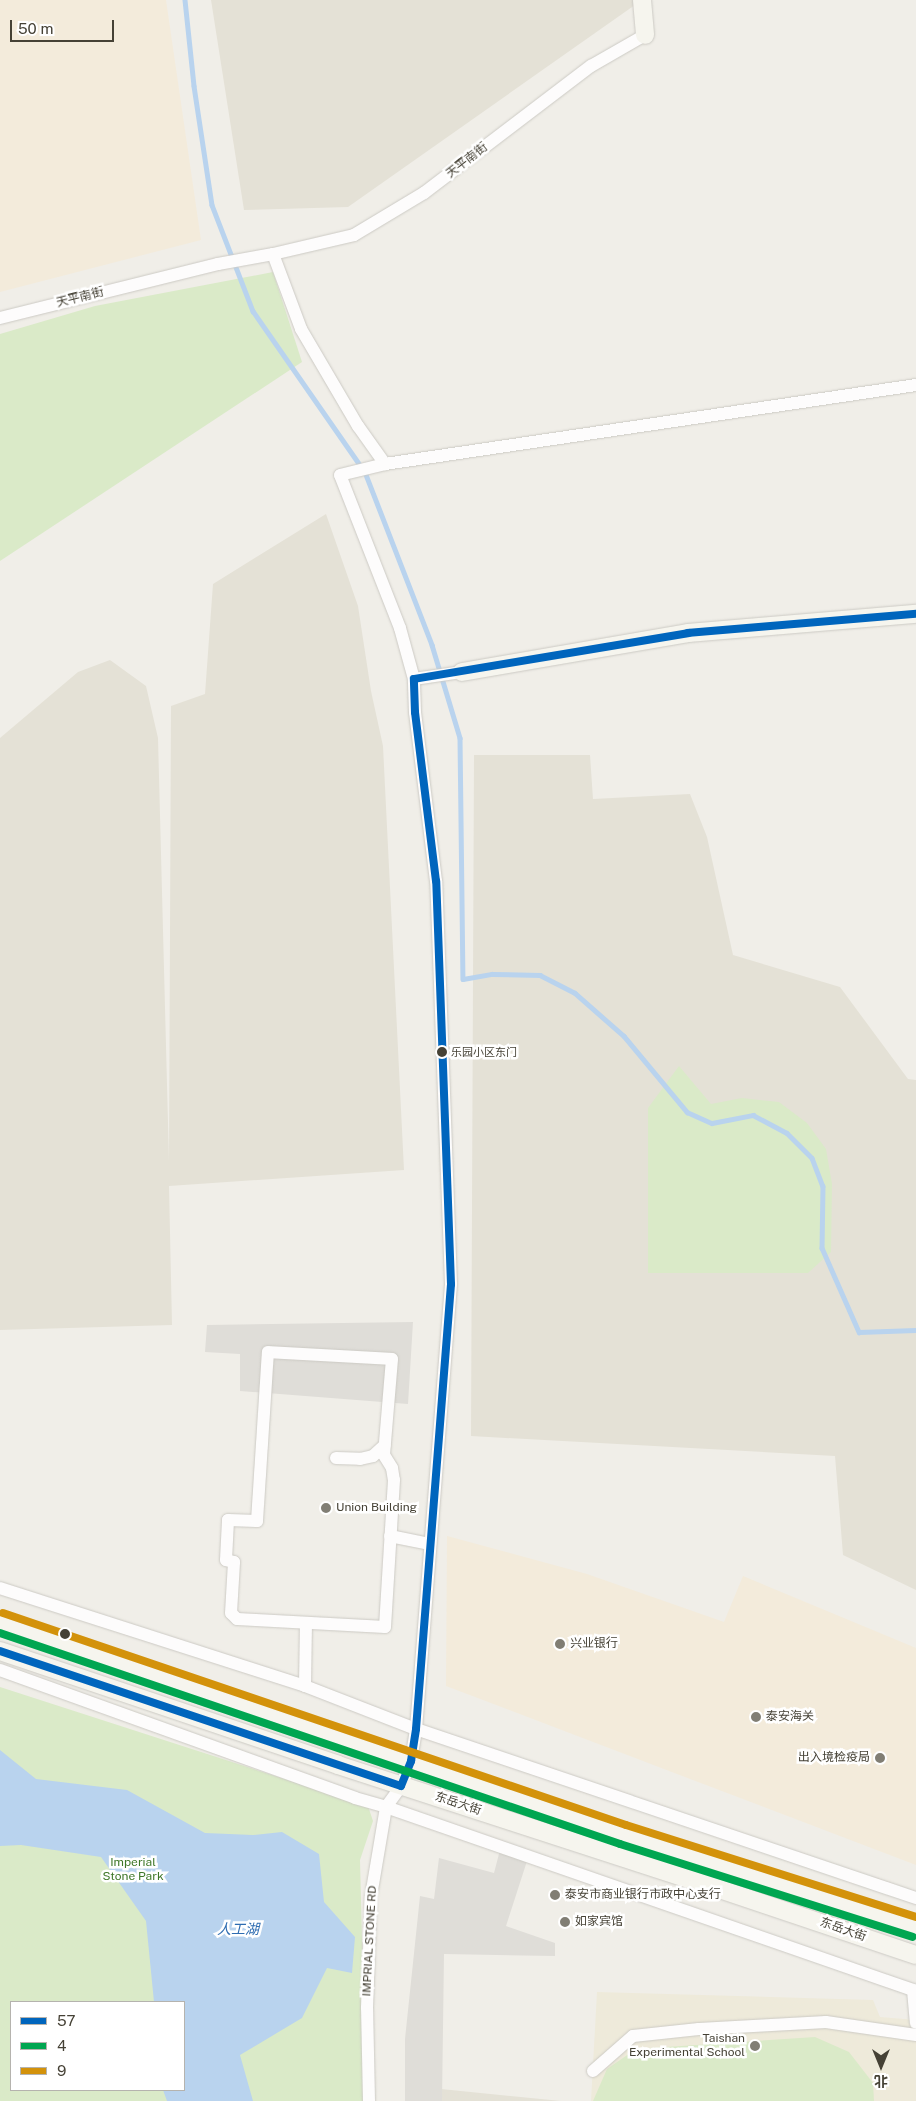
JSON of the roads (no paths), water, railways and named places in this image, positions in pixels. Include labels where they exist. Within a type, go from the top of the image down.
[{"type":"main road","points":[[642,0],[645,35]]},
{"type":"main road","points":[[462,672],[688,633],[916,614]]},
{"type":"main road","points":[[0,1622],[410,1761],[623,1836],[916,1928]]},
{"type":"main road","name":"东岳大街","points":[[0,1651],[401,1786],[700,1882],[916,1955]]},
{"type":"street","name":"天平南街","points":[[0,318],[218,264],[273,254],[354,235],[424,193],[591,66],[645,35]]},
{"type":"street","points":[[273,254],[301,329],[358,426],[379,466],[916,385]]},
{"type":"street","name":"IMPRIAL STONE RD","points":[[370,2101],[367,2008],[371,1896],[386,1807],[401,1786],[410,1761],[416,1729],[451,1284],[436,881],[415,712],[420,678],[340,475],[379,466]]},
{"type":"street","points":[[420,678],[462,672]]},
{"type":"street","points":[[268,1352],[392,1359],[385,1445],[384,1455],[392,1468],[394,1480],[385,1627],[237,1619],[231,1613],[234,1562],[226,1560],[228,1520],[257,1521],[268,1352]]},
{"type":"street","points":[[336,1458],[360,1459],[372,1456],[385,1445]]},
{"type":"street","points":[[390,1536],[430,1544]]},
{"type":"street","points":[[0,1588],[305,1686],[416,1729],[916,1898]]},
{"type":"street","points":[[305,1686],[306,1623]]},
{"type":"street","points":[[0,1670],[355,1798],[386,1807],[915,1990],[916,2024]]},
{"type":"street","points":[[593,2071],[633,2036],[699,2029],[826,2022],[916,2033]]},
{"type":"water","name":"人工湖","points":[[0,1750],[36,1779],[127,1790],[205,1833],[253,1835],[282,1832],[319,1854],[324,1902],[355,1937],[352,1973],[327,1968],[302,2018],[240,2055],[253,2101],[167,2101],[163,2091],[185,2091],[185,2001],[154,2001],[146,1921],[101,1857],[21,1845],[0,1846]]},
{"type":"waterway","points":[[185,0],[194,86],[212,205],[253,311],[365,472],[432,645],[460,738],[463,979],[492,974],[540,975],[575,993],[624,1036],[687,1112],[712,1123],[753,1115],[787,1133],[812,1158],[823,1186],[822,1248],[859,1332],[916,1330]]},
{"type":"place","name":"乐园小区东门","points":[[442,1052]]},
{"type":"place","name":"Union Building","points":[[326,1508]]},
{"type":"place","name":"兴业银行","points":[[560,1644]]},
{"type":"place","name":"泰安海关","points":[[756,1717]]},
{"type":"place","name":"出入境检疫局","points":[[880,1758]]},
{"type":"place","name":"泰安市商业银行市政中心支行","points":[[555,1895]]},
{"type":"place","name":"如家宾馆","points":[[565,1922]]},
{"type":"place","name":"Taishan Experimental School","points":[[755,2046]]},
{"type":"park label","name":"Imperial Stone Park","points":[[133,1870]]}]
